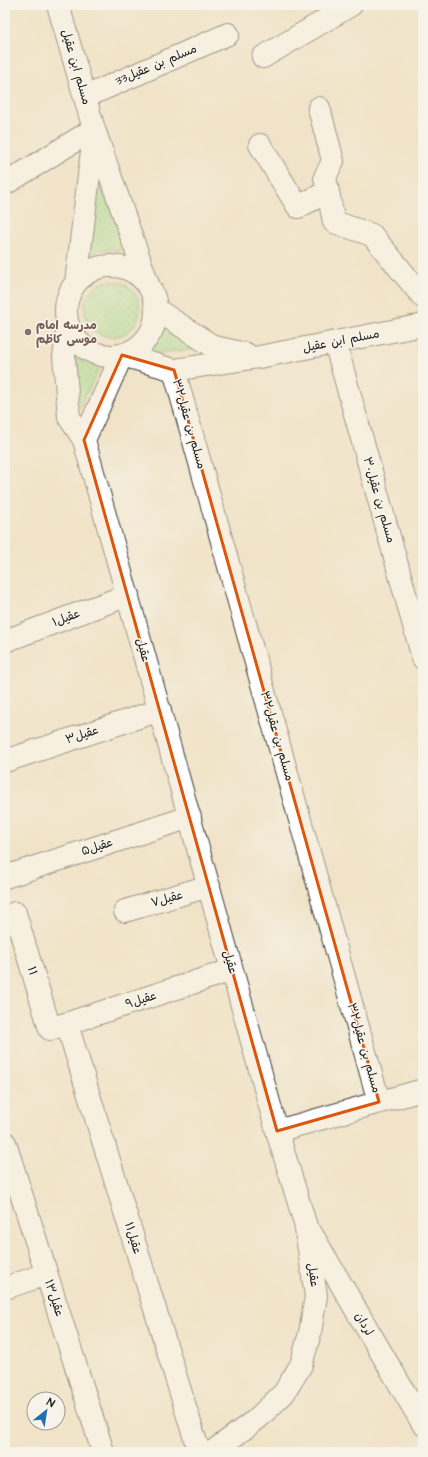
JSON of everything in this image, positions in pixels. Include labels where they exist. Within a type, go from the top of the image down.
[{"type":"street","name":"مسلم ابن عقیل","points":[[58,5],[94,129],[150,287]]},
{"type":"street","points":[[263,57],[317,14],[351,5]]},
{"type":"street","name":"33مسلم بن عقیل","points":[[84,96],[228,34]]},
{"type":"street","points":[[320,108],[333,161],[325,177],[334,222],[372,235],[423,297]]},
{"type":"street","points":[[5,184],[94,129]]},
{"type":"street","points":[[76,283],[94,129]]},
{"type":"street","points":[[260,145],[298,207],[327,192]]},
{"type":"street","points":[[113,266],[128,269],[140,276],[150,287],[155,298],[157,310],[154,325],[147,339],[136,349],[122,355],[108,356],[95,353],[83,346],[74,336],[68,324],[66,310],[69,296],[76,283],[86,274],[99,267],[113,266]]},
{"type":"street","points":[[157,310],[214,347],[258,357]]},
{"type":"street","name":"عقیل","points":[[68,324],[64,357],[69,417],[84,440],[277,1131],[305,1223],[316,1296],[310,1333],[301,1364],[284,1393],[262,1414],[212,1452]]},
{"type":"street","name":"مسلم ابن عقیل","points":[[174,370],[258,357],[423,325]]},
{"type":"street","name":"مسلم بن عقیل۳۰","points":[[335,342],[423,658]]},
{"type":"street","points":[[122,355],[174,370]]},
{"type":"street","points":[[84,440],[122,355]]},
{"type":"street","name":"مسلم بن عقیل۳۲","points":[[174,370],[379,1102]]},
{"type":"street","name":"عقیل۱","points":[[5,641],[128,595]]},
{"type":"street","name":"عقیل۳","points":[[5,761],[160,710]]},
{"type":"street","name":"عقیل۵","points":[[5,877],[190,817]]},
{"type":"street","name":"عقیل۷","points":[[125,911],[209,886]]},
{"type":"street","name":"۱۱","points":[[15,913],[58,1026]]},
{"type":"street","name":"عقیل۹","points":[[58,1026],[232,970]]},
{"type":"street","name":"عقیل۱۱","points":[[58,1026],[199,1452]]},
{"type":"street","points":[[277,1131],[422,1091]]},
{"type":"street","name":"عقیل۱۳","points":[[5,1143],[103,1452]]},
{"type":"street","name":"لردان","points":[[305,1223],[423,1424]]},
{"type":"street","points":[[5,1288],[46,1274]]},
{"type":"highlighted area","points":[[122,355],[174,370],[379,1102],[277,1131],[84,440]]},
{"type":"green space","points":[[96,152],[125,250],[100,250],[85,257]]},
{"type":"green space","points":[[106,281],[118,281],[128,285],[136,293],[140,303],[140,315],[136,325],[128,333],[118,337],[106,337],[96,333],[88,325],[84,315],[84,303],[88,293],[96,285]]},
{"type":"green space","points":[[160,322],[205,348],[141,355],[158,337]]},
{"type":"green space","points":[[76,350],[86,358],[103,362],[79,408]]},
{"type":"place","name":"مدرسه امام موسی کاظم","points":[[28,332]]}]
